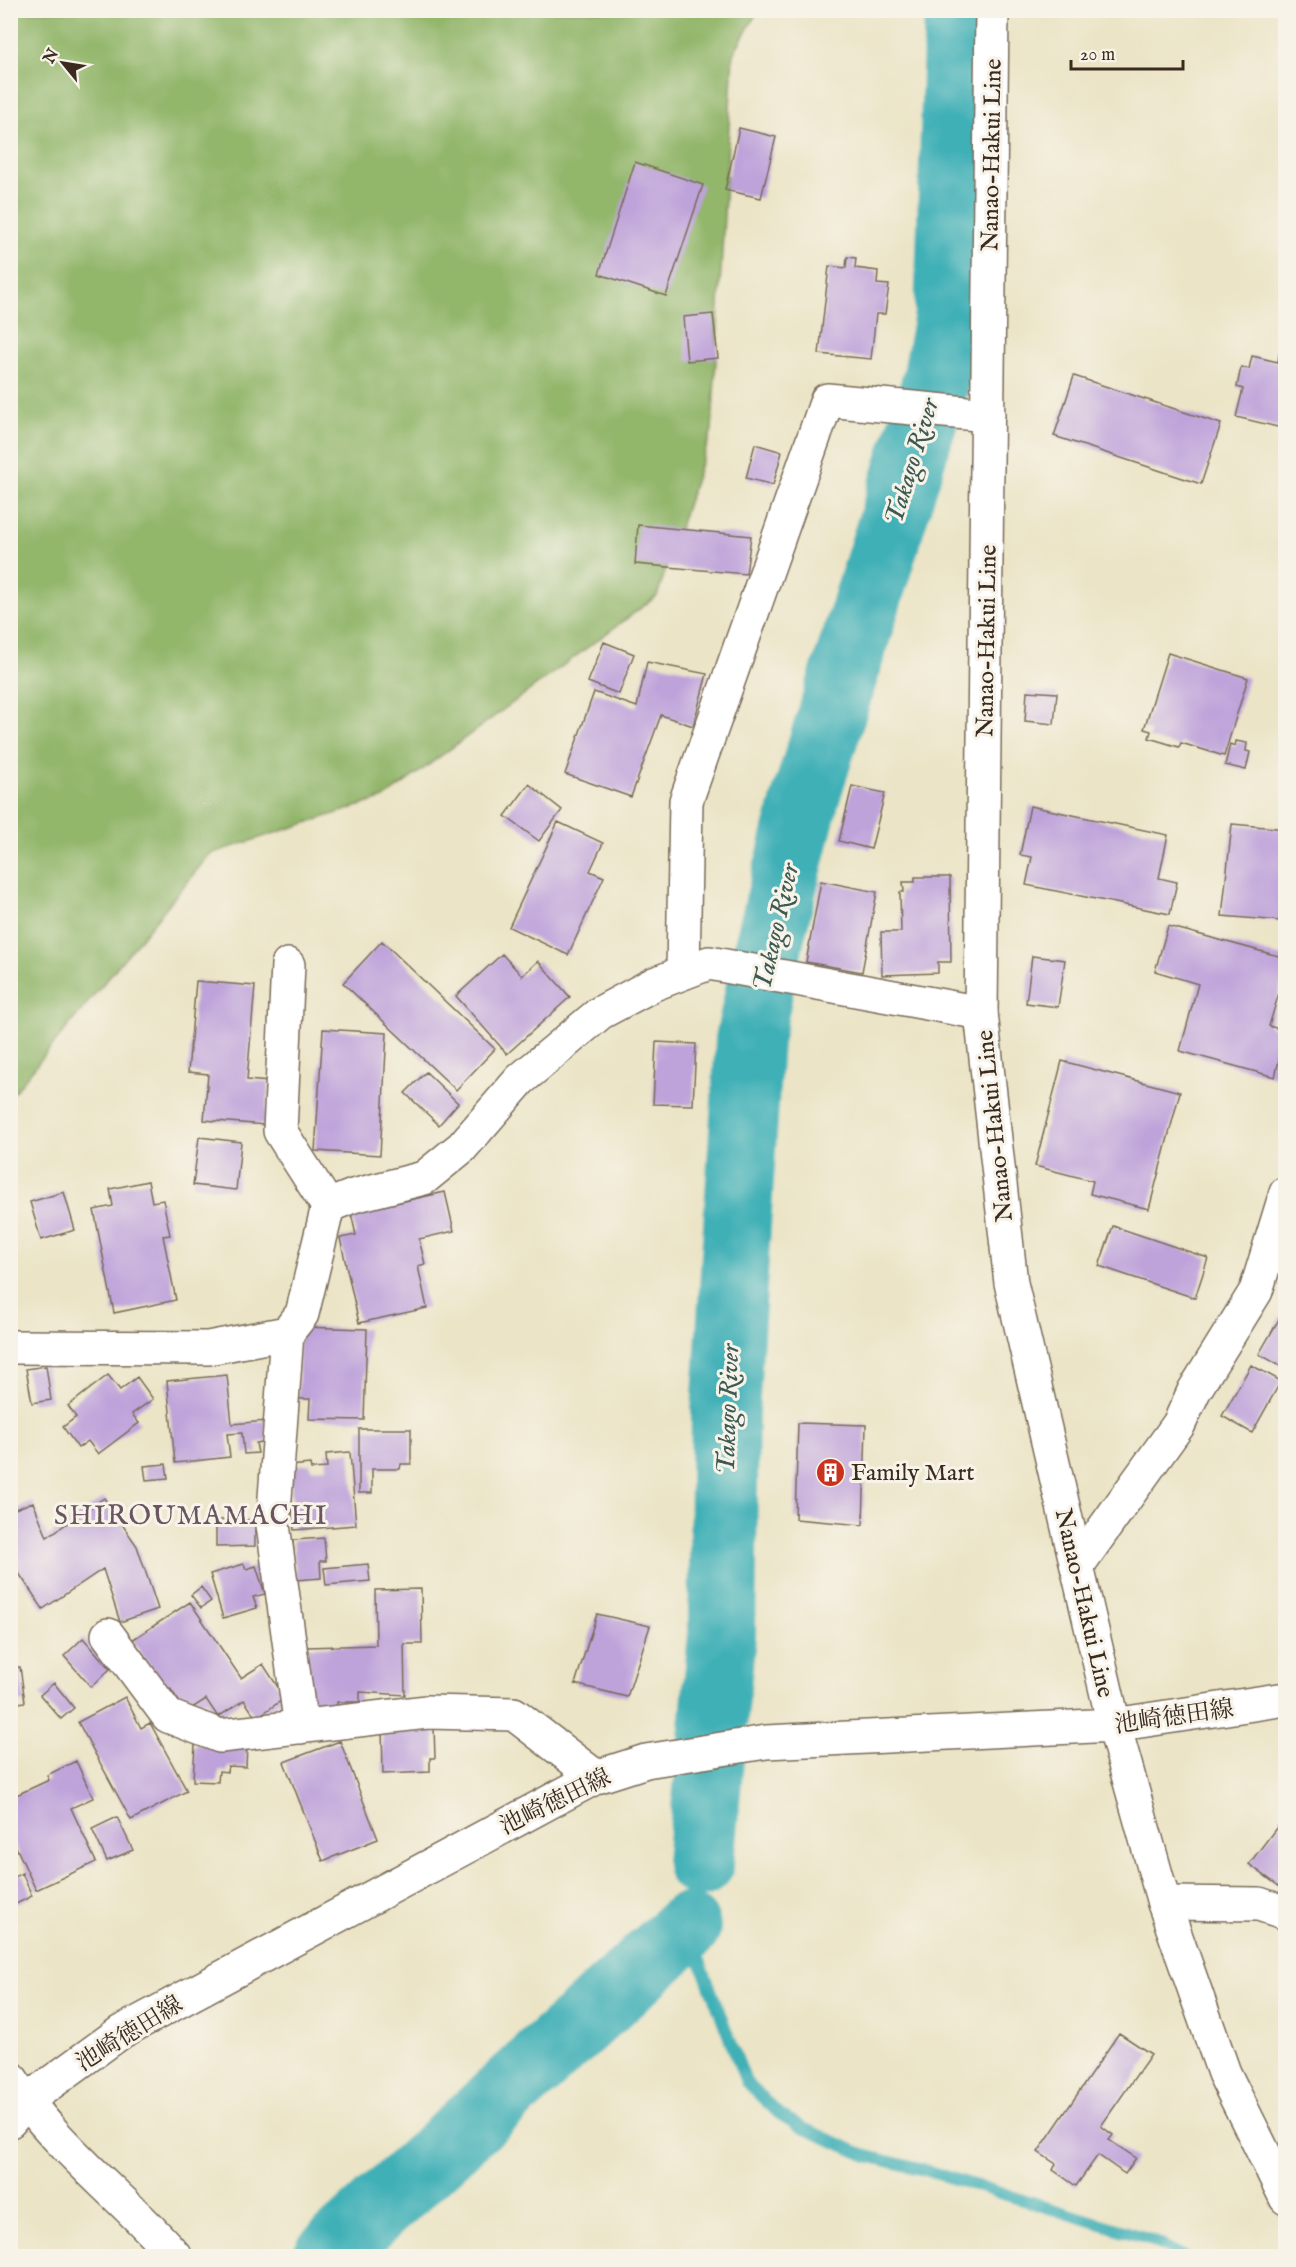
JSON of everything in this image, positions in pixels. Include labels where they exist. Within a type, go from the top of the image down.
[{"type":"main road","name":"Nanao-Hakui Line","points":[[992,10],[981,1013],[1011,1283],[1113,1725],[1164,1903],[1224,2073],[1286,2198]]},
{"type":"main road","points":[[683,972],[687,801],[827,400],[986,415]]},
{"type":"main road","points":[[328,1206],[352,1196],[424,1178],[462,1147],[520,1080],[600,1013],[654,984],[709,963],[981,1013]]},
{"type":"main road","points":[[288,965],[280,1131],[328,1206],[303,1314],[287,1333],[273,1525],[301,1727]]},
{"type":"main road","points":[[1077,1566],[1179,1424],[1194,1391],[1256,1291],[1286,1193]]},
{"type":"main road","points":[[10,1347],[208,1348],[287,1333]]},
{"type":"main road","points":[[108,1635],[168,1716],[220,1736],[427,1712],[514,1714],[596,1777]]},
{"type":"main road","name":"池崎徳田線","points":[[16,2100],[121,2032],[596,1777],[646,1761],[766,1742],[1113,1725],[1286,1699]]},
{"type":"main road","points":[[1164,1903],[1259,1904],[1286,1913]]},
{"type":"main road","points":[[16,2100],[146,2223],[175,2256]]},
{"type":"green space","points":[[11,11],[758,11],[733,54],[712,430],[657,596],[384,798],[210,854],[11,1096]]},
{"type":"building","points":[[739,128],[776,137],[761,198],[725,190]]},
{"type":"building","points":[[635,162],[703,185],[666,296],[599,274]]},
{"type":"building","points":[[847,257],[856,258],[855,268],[878,271],[877,284],[889,285],[885,314],[876,314],[871,359],[819,354],[829,266],[846,268]]},
{"type":"building","points":[[713,314],[718,358],[687,361],[683,317]]},
{"type":"building","points":[[1279,354],[1286,355],[1286,429],[1236,417],[1243,389],[1237,387],[1241,367],[1249,369],[1252,356],[1278,362]]},
{"type":"building","points":[[1074,376],[1221,424],[1201,484],[1054,436]]},
{"type":"building","points":[[755,444],[782,452],[773,485],[746,478]]},
{"type":"building","points":[[638,525],[751,536],[746,574],[635,564]]},
{"type":"building","points":[[604,642],[634,654],[619,694],[588,682]]},
{"type":"building","points":[[1168,653],[1248,678],[1224,756],[1181,743],[1179,747],[1149,738],[1151,731],[1144,729]]},
{"type":"building","points":[[647,662],[707,674],[693,726],[661,715],[631,797],[565,774],[594,692],[637,707]]},
{"type":"building","points":[[1027,691],[1057,693],[1054,724],[1025,721]]},
{"type":"building","points":[[1236,741],[1247,743],[1246,751],[1250,752],[1246,770],[1225,765],[1230,744],[1235,746]]},
{"type":"building","points":[[529,784],[562,810],[539,841],[505,816]]},
{"type":"building","points":[[852,786],[885,793],[871,849],[839,841]]},
{"type":"building","points":[[1030,806],[1168,835],[1159,878],[1177,882],[1170,914],[1026,885],[1032,857],[1020,855]]},
{"type":"building","points":[[558,822],[603,843],[590,871],[604,877],[568,955],[509,927]]},
{"type":"building","points":[[1232,824],[1286,829],[1286,886],[1281,921],[1222,916]]},
{"type":"building","points":[[915,877],[950,877],[951,962],[938,962],[938,973],[882,975],[881,932],[901,932],[900,892],[904,892],[903,882],[915,882]]},
{"type":"building","points":[[821,881],[877,892],[862,972],[806,962]]},
{"type":"building","points":[[1168,926],[1286,958],[1286,970],[1269,1026],[1286,1031],[1275,1077],[1180,1051],[1198,984],[1155,971]]},
{"type":"building","points":[[382,941],[495,1049],[456,1090],[343,983]]},
{"type":"building","points":[[502,954],[522,976],[538,961],[570,997],[507,1054],[456,996]]},
{"type":"building","points":[[1032,956],[1065,960],[1058,1007],[1026,1003]]},
{"type":"building","points":[[196,981],[255,986],[247,1080],[269,1082],[265,1125],[204,1120],[208,1074],[188,1072]]},
{"type":"building","points":[[323,1029],[387,1033],[380,1155],[315,1151]]},
{"type":"building","points":[[656,1042],[696,1044],[693,1105],[653,1104]]},
{"type":"building","points":[[1062,1061],[1180,1092],[1149,1209],[1090,1194],[1093,1181],[1035,1166]]},
{"type":"building","points":[[426,1072],[458,1103],[439,1125],[405,1093]]},
{"type":"building","points":[[199,1137],[241,1142],[236,1190],[193,1185]]},
{"type":"building","points":[[148,1181],[152,1202],[163,1200],[170,1235],[163,1236],[176,1300],[114,1313],[94,1210],[113,1206],[110,1189]]},
{"type":"building","points":[[64,1192],[75,1230],[41,1240],[30,1202]]},
{"type":"building","points":[[445,1192],[454,1231],[419,1239],[425,1264],[418,1266],[427,1308],[359,1323],[340,1238],[356,1235],[351,1213]]},
{"type":"building","points":[[1113,1226],[1208,1258],[1195,1298],[1099,1266]]},
{"type":"building","points":[[1286,1307],[1286,1369],[1259,1354]]},
{"type":"building","points":[[300,1327],[367,1329],[364,1420],[309,1419],[310,1399],[298,1399]]},
{"type":"building","points":[[1251,1365],[1281,1381],[1252,1433],[1222,1416]]},
{"type":"building","points":[[46,1366],[51,1400],[32,1403],[26,1369]]},
{"type":"building","points":[[108,1375],[120,1390],[137,1377],[153,1399],[132,1414],[139,1423],[98,1454],[88,1441],[78,1448],[63,1427],[76,1417],[68,1406]]},
{"type":"building","points":[[227,1375],[232,1424],[266,1421],[267,1441],[256,1443],[258,1453],[244,1454],[242,1433],[227,1434],[230,1457],[175,1463],[167,1381]]},
{"type":"building","name":"Family Mart","points":[[798,1423],[866,1425],[863,1525],[795,1519]]},
{"type":"building","points":[[359,1429],[411,1429],[411,1464],[401,1464],[400,1469],[372,1469],[372,1493],[359,1493]]},
{"type":"building","points":[[350,1452],[356,1525],[294,1530],[290,1466],[310,1464],[311,1469],[327,1468],[326,1454]]},
{"type":"building","points":[[166,1464],[168,1478],[146,1480],[144,1466]]},
{"type":"building","points":[[104,1498],[137,1546],[158,1609],[120,1622],[103,1569],[43,1609],[10,1560],[10,1511],[33,1502],[47,1537]]},
{"type":"building","points":[[216,1520],[255,1520],[255,1546],[216,1547]]},
{"type":"building","points":[[324,1538],[326,1561],[320,1561],[321,1578],[296,1580],[293,1540]]},
{"type":"building","points":[[244,1564],[246,1569],[256,1566],[265,1594],[253,1597],[257,1608],[223,1618],[210,1574]]},
{"type":"building","points":[[368,1564],[370,1581],[326,1585],[324,1568]]},
{"type":"building","points":[[201,1587],[211,1601],[201,1608],[191,1595]]},
{"type":"building","points":[[421,1589],[422,1644],[404,1644],[405,1695],[360,1692],[360,1702],[337,1702],[337,1711],[309,1712],[307,1647],[376,1645],[375,1590]]},
{"type":"building","points":[[190,1602],[241,1678],[263,1664],[285,1698],[256,1718],[244,1700],[218,1717],[206,1699],[186,1712],[170,1688],[166,1690],[132,1640]]},
{"type":"building","points":[[597,1614],[650,1626],[627,1697],[575,1684]]},
{"type":"building","points":[[83,1638],[110,1669],[91,1687],[64,1656]]},
{"type":"building","points":[[20,1667],[25,1702],[13,1704],[14,1716],[10,1717],[10,1669]]},
{"type":"building","points":[[54,1683],[74,1708],[61,1719],[40,1695]]},
{"type":"building","points":[[125,1697],[141,1728],[150,1723],[187,1791],[131,1820],[78,1722]]},
{"type":"building","points":[[434,1727],[435,1758],[430,1758],[430,1772],[383,1774],[382,1728]]},
{"type":"building","points":[[340,1741],[378,1839],[323,1861],[284,1762]]},
{"type":"building","points":[[195,1744],[247,1746],[246,1767],[228,1766],[227,1772],[219,1771],[218,1782],[193,1781]]},
{"type":"building","points":[[76,1761],[93,1798],[71,1808],[96,1862],[36,1890],[10,1834],[10,1798],[49,1780],[47,1775]]},
{"type":"building","points":[[1286,1815],[1286,1888],[1284,1890],[1249,1864]]},
{"type":"building","points":[[117,1817],[133,1850],[107,1861],[92,1829]]},
{"type":"building","points":[[22,1873],[32,1896],[10,1907],[10,1879]]},
{"type":"building","points":[[1119,2033],[1151,2054],[1101,2126],[1113,2135],[1109,2140],[1136,2158],[1125,2174],[1098,2155],[1076,2186],[1053,2170],[1056,2164],[1038,2152]]},
{"type":"waterway","name":"Takago River","points":[[700,1863],[722,1635],[725,1412],[749,1040],[770,939],[806,796],[936,381],[948,315],[958,10]]},
{"type":"waterway","points":[[700,1863],[687,1927],[746,2082],[778,2113],[803,2128],[867,2156],[928,2171],[1147,2238],[1183,2256]]},
{"type":"waterway","points":[[327,2256],[687,1927]]},
{"type":"place","name":"Family Mart","points":[[830,1472]]},
{"type":"district","name":"SHIROUMAMACHI","points":[[191,1515]]}]
